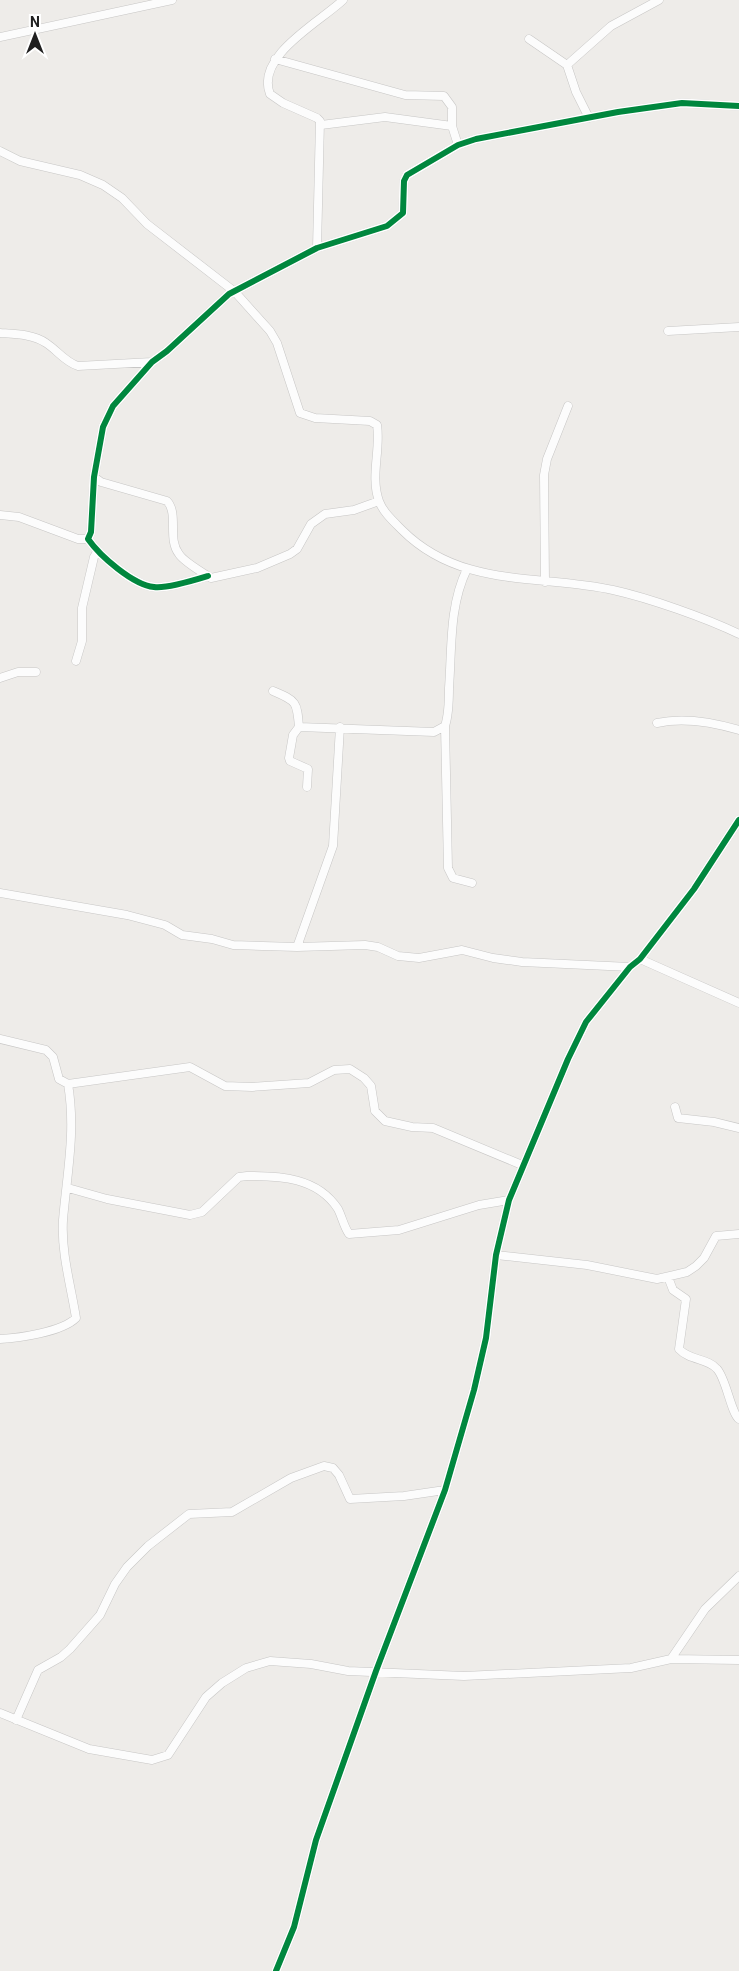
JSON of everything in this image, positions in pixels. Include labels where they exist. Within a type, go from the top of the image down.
[{"type":"street","points":[[0,38],[172,0]]},
{"type":"street","points":[[316,248],[321,125],[317,118],[283,103],[270,94],[267,79],[275,59],[295,39],[343,0]]},
{"type":"street","points":[[567,65],[611,26],[659,0]]},
{"type":"street","points":[[529,39],[567,65],[576,92],[589,118]]},
{"type":"street","points":[[275,59],[405,95],[444,96],[452,107],[452,126],[456,133],[458,145]]},
{"type":"street","points":[[88,539],[91,532],[94,477],[103,427],[113,406],[152,362],[167,351],[221,300],[316,248],[367,234],[387,226],[399,218],[405,207],[404,178],[458,145],[476,139],[689,102],[739,106]]},
{"type":"street","points":[[321,125],[385,117],[452,126]]},
{"type":"street","points":[[0,151],[20,161],[80,175],[103,184],[122,198],[146,224],[235,292],[278,342],[300,412],[315,418],[370,421],[377,425],[376,486],[379,501],[385,512],[411,539],[440,558],[487,575],[614,590],[673,609],[739,634]]},
{"type":"street","points":[[668,331],[739,327]]},
{"type":"street","points":[[0,333],[34,337],[45,342],[71,364],[78,366],[152,362]]},
{"type":"street","points":[[545,582],[544,475],[547,459],[568,406]]},
{"type":"street","points":[[94,477],[101,482],[167,501],[172,510],[172,527],[179,556],[214,578],[257,568],[278,560],[297,549],[311,524],[325,514],[354,510],[379,501]]},
{"type":"street","points":[[0,514],[19,517],[78,539],[88,539]]},
{"type":"street","points":[[88,539],[97,552],[140,583],[155,588],[208,576]]},
{"type":"street","points":[[76,661],[82,641],[82,608],[94,557],[97,552]]},
{"type":"street","points":[[467,569],[460,584],[454,608],[449,703],[445,726],[448,868],[453,878],[472,883]]},
{"type":"street","points":[[0,678],[18,672],[36,672]]},
{"type":"street","points":[[273,691],[294,701],[297,706],[299,727],[293,735],[289,758],[290,761],[308,769],[307,787]]},
{"type":"street","points":[[657,723],[692,720],[716,723],[739,730]]},
{"type":"street","points":[[299,727],[340,727],[434,732],[445,726]]},
{"type":"street","points":[[297,947],[333,846],[340,727]]},
{"type":"street","points":[[276,1971],[294,1927],[316,1840],[376,1671],[445,1490],[474,1390],[486,1338],[496,1255],[508,1200],[522,1164],[586,1022],[630,967],[640,959],[694,889],[739,820]]},
{"type":"street","points":[[0,893],[126,915],[165,925],[182,934],[233,945],[297,947],[365,945],[378,947],[398,956],[420,958],[462,950],[493,958],[522,962],[630,967]]},
{"type":"street","points":[[640,959],[739,1003]]},
{"type":"street","points":[[0,1040],[46,1050],[53,1057],[59,1078],[68,1084],[190,1067],[225,1086],[252,1088],[309,1083],[334,1070],[350,1069],[364,1078],[371,1086],[375,1111],[385,1121],[412,1127],[433,1128],[522,1164]]},
{"type":"street","points":[[0,1339],[38,1333],[67,1324],[76,1318],[64,1239],[63,1220],[68,1188],[72,1121],[68,1084]]},
{"type":"street","points":[[675,1107],[678,1118],[714,1122],[739,1128]]},
{"type":"street","points":[[68,1188],[107,1199],[190,1215],[202,1212],[239,1177],[296,1179],[312,1186],[331,1201],[338,1210],[350,1234],[399,1230],[479,1205],[508,1200]]},
{"type":"street","points":[[496,1255],[587,1266],[648,1279],[688,1272],[704,1258],[716,1236],[739,1234]]},
{"type":"street","points":[[668,1277],[672,1290],[686,1298],[678,1350],[686,1356],[705,1362],[718,1369],[732,1400],[733,1412],[739,1419]]},
{"type":"street","points":[[16,1720],[38,1670],[61,1657],[70,1648],[100,1615],[115,1584],[128,1567],[155,1540],[189,1514],[232,1512],[291,1478],[324,1466],[333,1468],[350,1499],[404,1496],[445,1490]]},
{"type":"street","points":[[671,1659],[705,1609],[739,1576]]},
{"type":"street","points":[[0,1713],[90,1749],[152,1760],[168,1755],[212,1690],[246,1668],[270,1661],[291,1662],[348,1671],[464,1676],[631,1668],[671,1659],[739,1660]]},
{"type":"cycle path","points":[[208,576],[166,587],[146,585],[118,569],[88,539],[91,532],[94,477],[103,427],[113,406],[152,362],[167,351],[229,294],[317,248],[387,226],[403,213],[404,181],[407,175],[458,145],[476,139],[618,112],[682,103],[739,106]]},
{"type":"cycle path","points":[[276,1971],[294,1927],[316,1840],[376,1671],[445,1490],[474,1390],[486,1338],[496,1255],[509,1200],[568,1059],[586,1022],[630,967],[640,959],[694,889],[739,820]]}]
